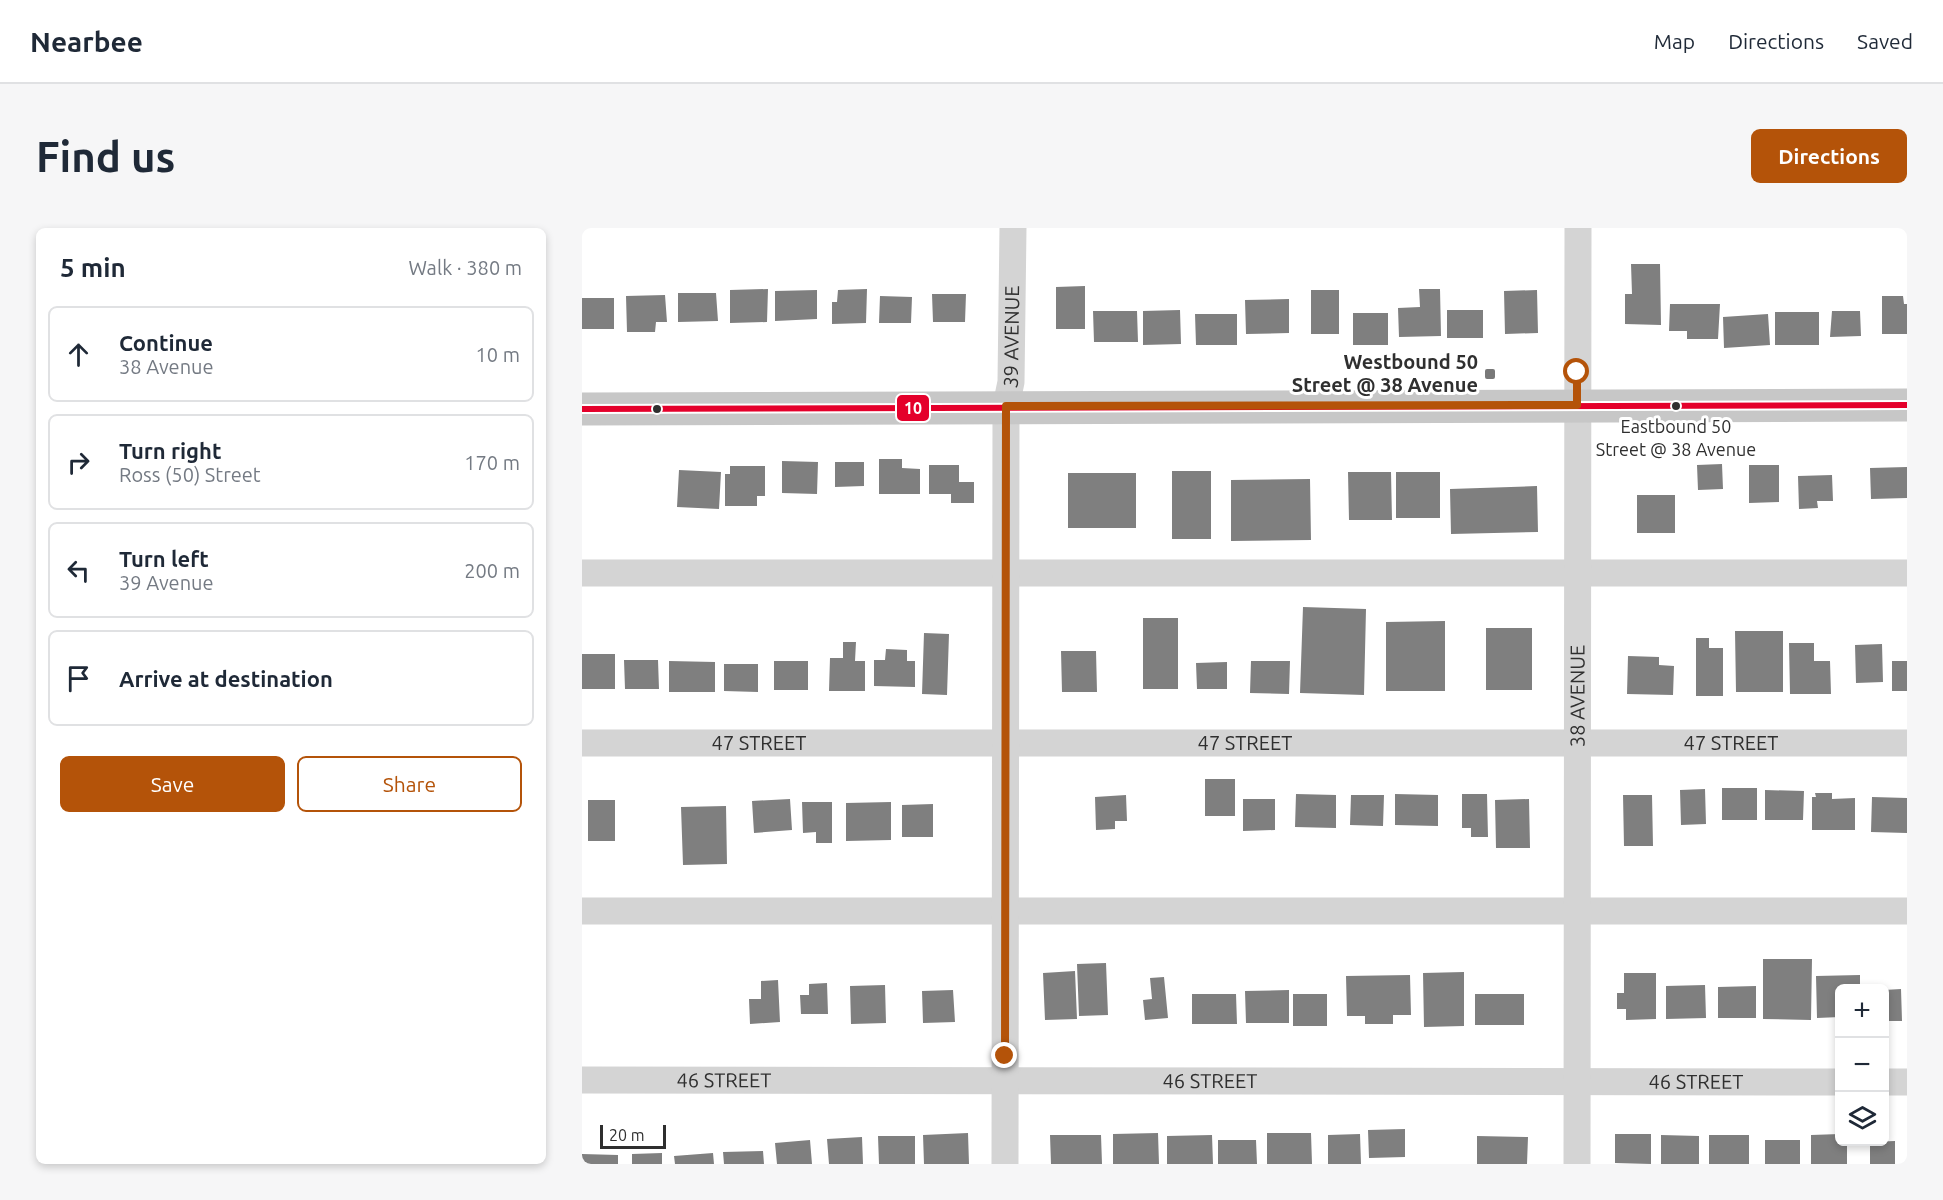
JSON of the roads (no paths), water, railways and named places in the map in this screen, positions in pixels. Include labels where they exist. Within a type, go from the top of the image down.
[{"type":"main road","points":[[582,409],[1907,405]]},
{"type":"street","name":"39 AVENUE","points":[[1005,1164],[1006,406],[1011,382],[1012,228]]},
{"type":"street","name":"38 AVENUE","points":[[1577,1164],[1578,228]]},
{"type":"street","points":[[582,573],[1907,573]]},
{"type":"street","name":"47 STREET","points":[[582,742],[1907,743]]},
{"type":"street","points":[[582,911],[1907,911]]},
{"type":"street","name":"46 STREET","points":[[582,1080],[1835,1082]]},
{"type":"street","points":[[1889,1082],[1907,1082]]},
{"type":"place","name":"Westbound 50 Street @ 38 Avenue","points":[[1490,374]]},
{"type":"place","name":"Eastbound 50 Street @ 38 Avenue","points":[[1676,406]]}]
